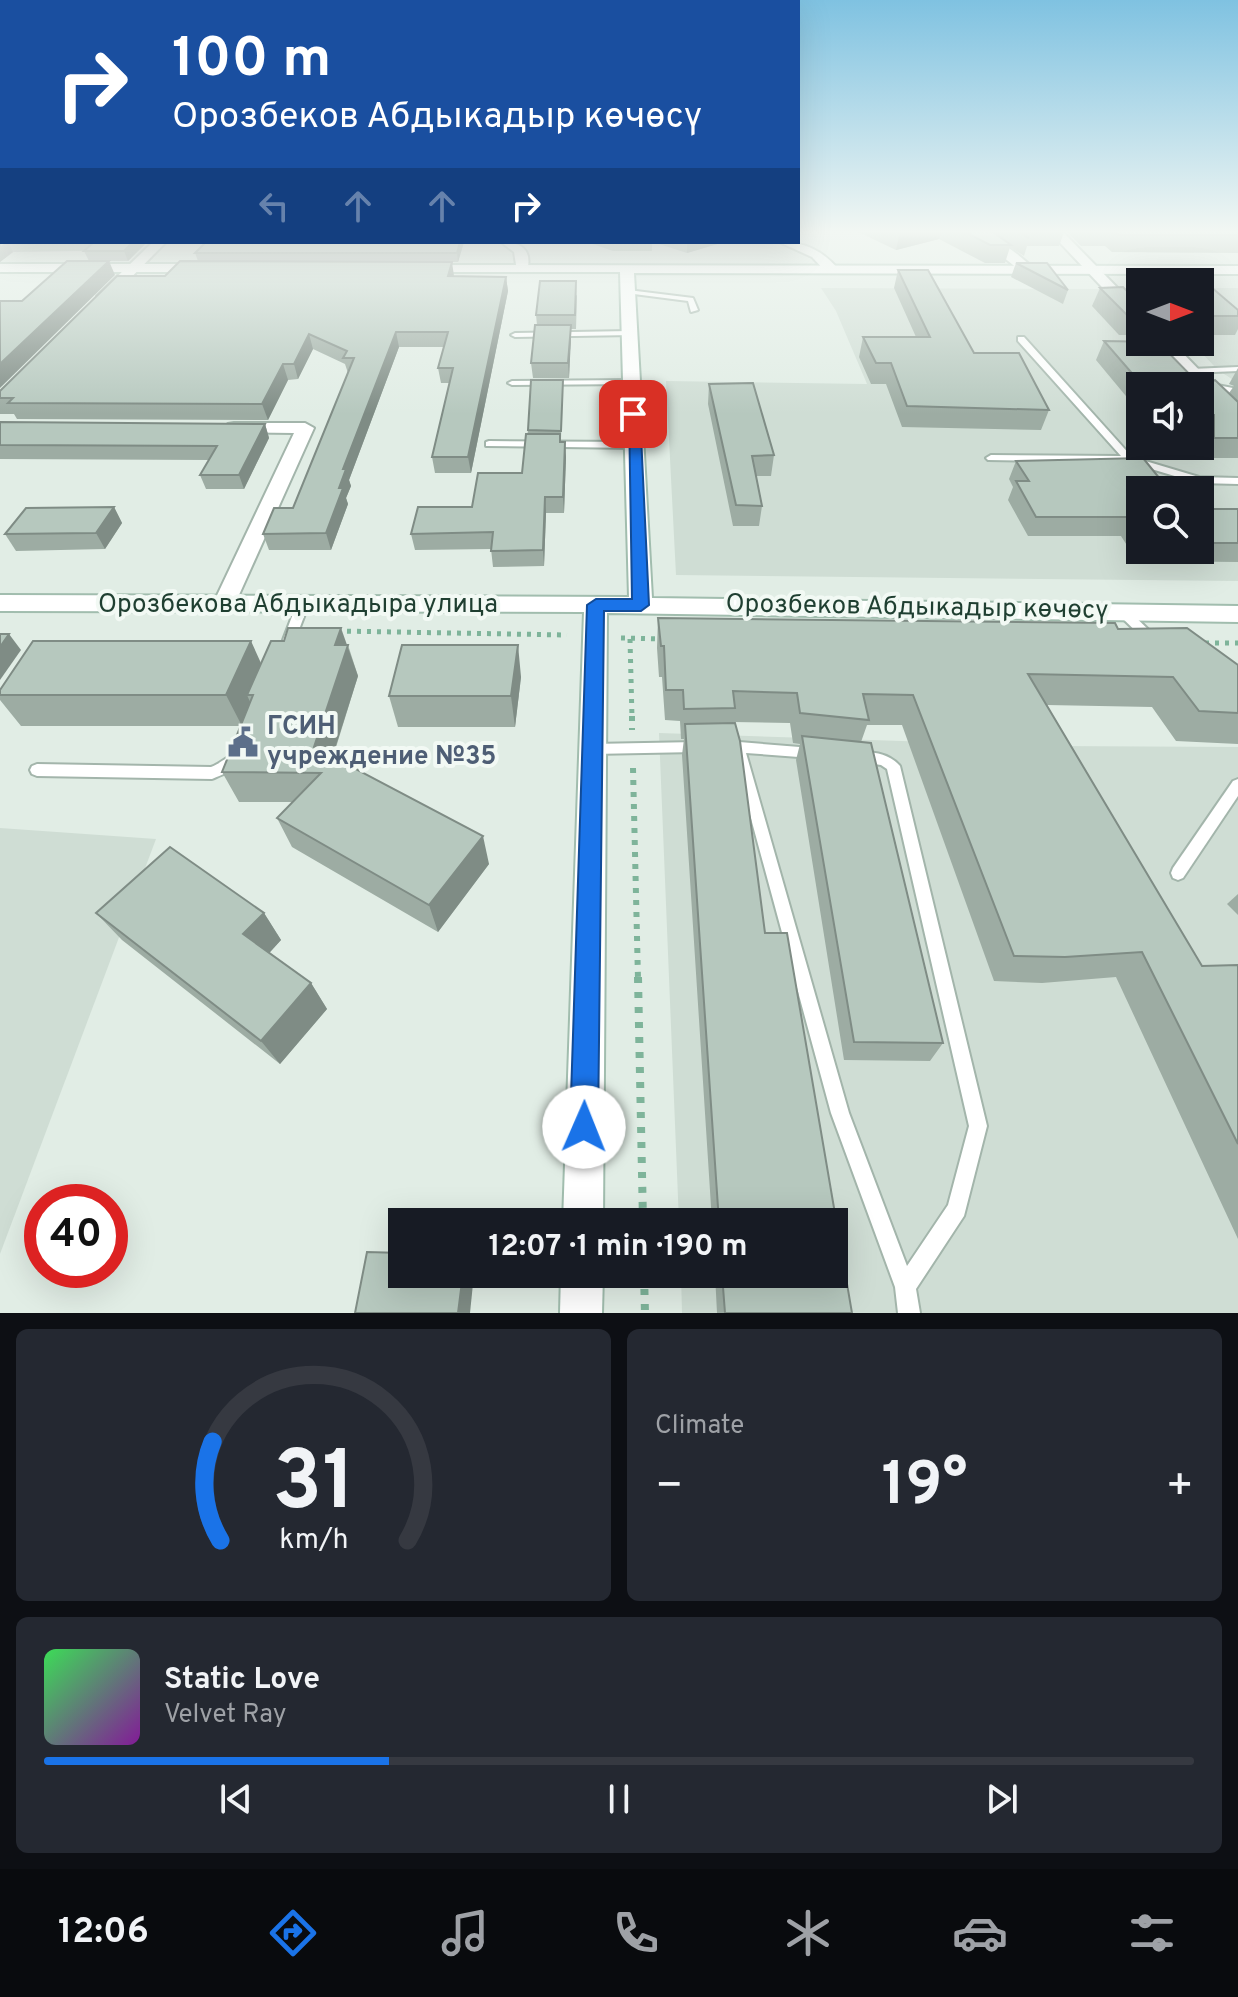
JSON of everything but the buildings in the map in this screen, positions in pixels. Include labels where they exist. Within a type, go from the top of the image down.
[{"type":"street","points":[[95,306],[110,291]]},
{"type":"street","points":[[628,292],[641,605]]},
{"type":"street","points":[[1177,356],[1192,372]]},
{"type":"street","points":[[1214,395],[1238,420]]},
{"type":"street","points":[[214,428],[305,428],[223,606]]},
{"type":"street","name":"Орозбекова Абдыкадыра улица","points":[[0,603],[596,605]]},
{"type":"street","points":[[583,1208],[596,605]]},
{"type":"street","name":"Орозбеков Абдыкадыр көчөсү","points":[[596,605],[1238,614]]},
{"type":"street","points":[[581,1313],[582,1288]]},
{"type":"lane","points":[[628,292],[691,299],[694,310]]},
{"type":"lane","points":[[515,335],[630,333]]},
{"type":"lane","points":[[1021,339],[1126,456]]},
{"type":"lane","points":[[1214,374],[1238,369]]},
{"type":"lane","points":[[512,383],[632,382]]},
{"type":"lane","points":[[1214,383],[1238,392]]},
{"type":"lane","points":[[489,444],[634,445]]},
{"type":"lane","points":[[991,458],[1126,459]]},
{"type":"lane","points":[[1132,460],[1198,480],[1238,481]]},
{"type":"lane","points":[[281,658],[302,606]]},
{"type":"lane","points":[[1122,611],[1167,652]]},
{"type":"lane","points":[[592,749],[737,746],[884,760],[893,766],[978,1126],[957,1209],[905,1287]]},
{"type":"lane","points":[[737,746],[840,1113],[905,1287],[909,1313]]},
{"type":"lane","points":[[37,770],[212,773],[228,766],[240,753]]},
{"type":"lane","points":[[1178,873],[1238,785]]},
{"type":"path","points":[[630,639],[643,1208]]},
{"type":"path","points":[[644,1288],[645,1313]]},
{"type":"shaded area","points":[[823,291],[1104,291],[1126,314],[1126,356],[1140,356],[1140,372],[1126,372],[1126,460],[1214,460],[1214,409],[1238,435],[1238,581],[676,575],[666,381],[867,384],[836,311]]},
{"type":"shaded area","points":[[1214,291],[1238,291],[1238,383],[1218,370],[1204,356],[1214,356]]},
{"type":"shaded area","points":[[659,733],[1055,746],[1238,747],[1238,1313],[682,1313],[681,1288],[848,1288],[848,1208],[678,1208]]},
{"type":"shaded area","points":[[0,828],[156,839],[24,1184],[0,1254]]},
{"type":"place","name":"ГСИН учреждение №35","points":[[243,742]]},
{"type":"route","points":[[584,1127],[596,605],[641,605],[633,414]]}]
